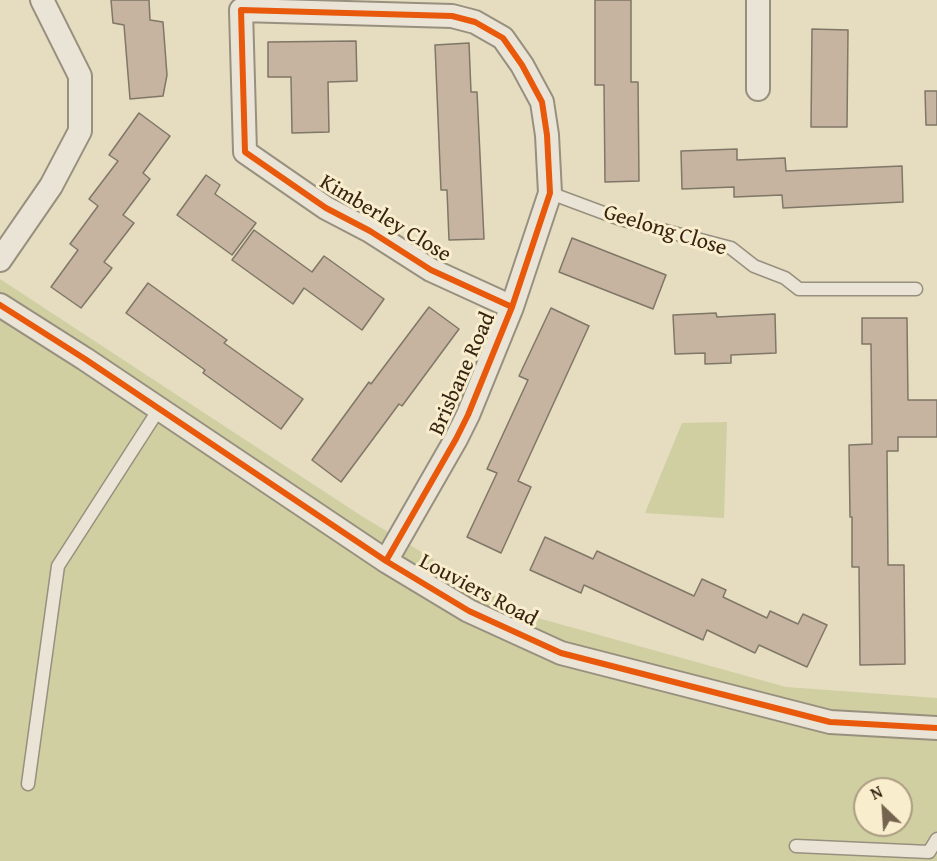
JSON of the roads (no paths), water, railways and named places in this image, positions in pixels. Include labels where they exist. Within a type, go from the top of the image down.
[{"type":"street","points":[[0,260],[51,186],[81,130],[80,76],[42,0]]},
{"type":"street","points":[[758,89],[759,0]]},
{"type":"street","name":"Brisbane Road","points":[[245,152],[241,10],[452,16],[475,22],[502,38],[522,65],[542,102],[547,135],[550,193],[512,307],[468,415],[386,561]]},
{"type":"street","name":"Kimberley Close","points":[[245,152],[326,208],[370,231],[431,270],[512,307]]},
{"type":"street","name":"Louviers Road","points":[[0,305],[85,359],[386,561],[459,606],[561,653],[830,722],[937,728]]},
{"type":"lane","name":"Geelong Close","points":[[550,193],[620,219],[731,248],[754,266],[785,278],[799,289],[916,289]]},
{"type":"lane","points":[[28,784],[58,566],[159,409]]},
{"type":"lane","points":[[796,846],[929,852],[937,839]]}]
